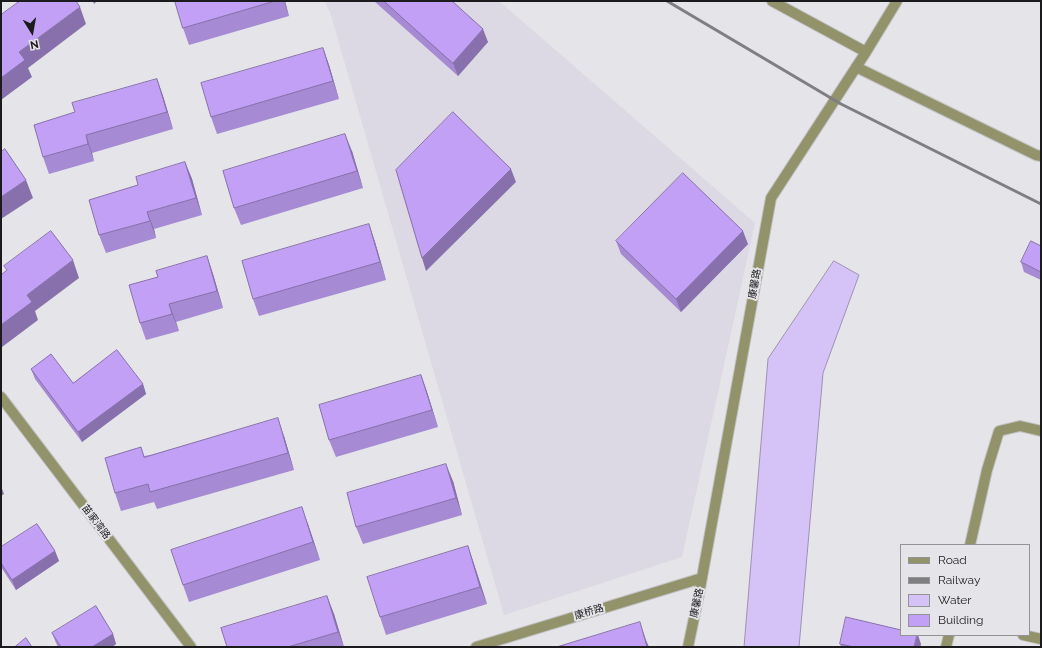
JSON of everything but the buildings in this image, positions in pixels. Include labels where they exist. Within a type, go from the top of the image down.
[{"type":"street","points":[[772,1],[866,52]]},
{"type":"street","name":"康馨路","points":[[688,647],[702,578],[771,198],[866,52],[897,1]]},
{"type":"street","points":[[856,67],[1036,156],[1041,156]]},
{"type":"street","name":"苗家湾路","points":[[1,397],[191,647]]},
{"type":"street","points":[[970,544],[987,470],[999,431],[1020,426],[1041,431]]},
{"type":"street","name":"康桥路","points":[[476,647],[702,578]]},
{"type":"street","points":[[946,647],[949,636]]},
{"type":"street","points":[[1028,636],[1041,639]]},
{"type":"shaded area","points":[[324,1],[499,1],[755,223],[682,557],[504,615],[330,12]]},
{"type":"water","points":[[834,261],[859,275],[823,373],[799,647],[744,647],[768,359]]},
{"type":"railway","points":[[667,1],[841,104],[1041,204]]}]
